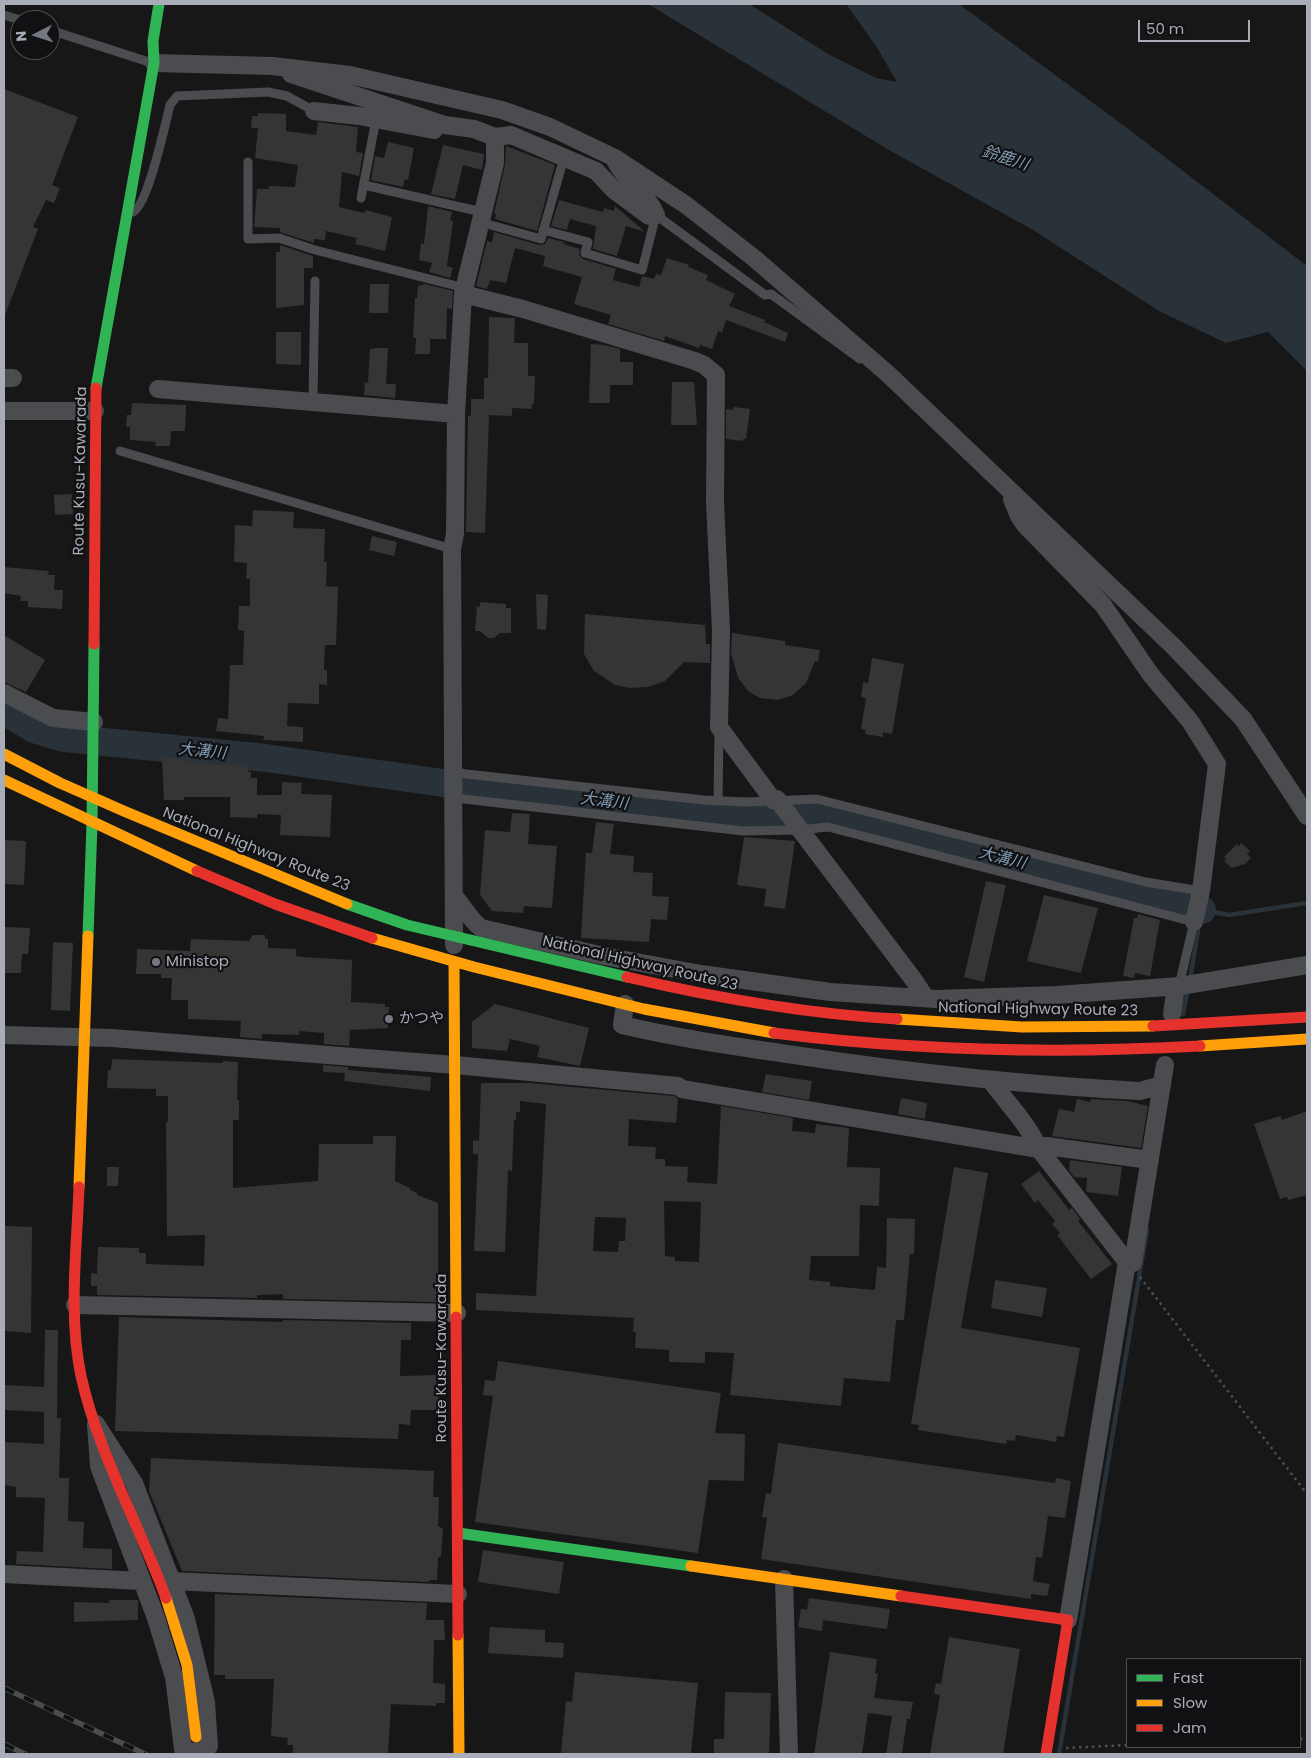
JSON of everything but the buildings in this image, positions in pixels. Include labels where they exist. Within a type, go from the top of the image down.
[{"type":"main road","name":"Route Kusu-Kawarada","points":[[159,4],[153,41],[154,63],[105,335],[95,411],[92,824],[75,1305],[83,1384],[96,1424],[172,1616],[185,1656],[196,1737]]},
{"type":"main road","name":"National Highway Route 23","points":[[4,754],[92,797],[342,902],[408,925],[690,992],[843,1016],[1022,1027],[1126,1028],[1307,1016]]},
{"type":"main road","points":[[4,780],[92,824],[274,904],[334,925],[454,962],[680,1017],[854,1042],[1029,1052],[1104,1050],[1307,1039]]},
{"type":"main road","name":"Route Kusu-Kawarada","points":[[454,962],[459,1754]]},
{"type":"main road","points":[[458,1533],[1068,1620],[1046,1754]]},
{"type":"street","points":[[154,63],[272,66],[350,75],[502,110],[550,127],[613,157],[686,205],[754,258],[888,374],[1173,646],[1243,718],[1307,816]]},
{"type":"street","points":[[272,66],[314,83],[445,125],[474,129],[495,137],[511,134],[596,171],[614,190],[632,204],[649,216],[656,215],[652,204],[631,184],[613,157]]},
{"type":"street","points":[[314,111],[376,119],[429,131],[445,125]]},
{"type":"street","points":[[454,962],[455,796],[452,548],[455,534],[456,414],[464,291],[495,163],[495,137]]},
{"type":"street","points":[[464,291],[695,361],[704,365],[716,375],[715,502],[721,631],[720,727],[913,979],[927,1005]]},
{"type":"street","points":[[158,389],[313,400],[456,414]]},
{"type":"street","points":[[4,411],[95,411]]},
{"type":"street","points":[[1010,491],[1019,516],[1025,525],[1103,605],[1151,675],[1190,721],[1218,764],[1195,920]]},
{"type":"street","points":[[4,693],[53,718],[94,725]]},
{"type":"street","points":[[454,896],[468,911],[472,922],[480,928],[604,956],[702,974],[927,1005],[1179,986],[1307,965]]},
{"type":"street","points":[[1172,1014],[1179,986]]},
{"type":"street","points":[[625,1004],[622,1025],[742,1048],[925,1067],[991,1081],[1140,1091],[1162,1085]]},
{"type":"street","points":[[4,1035],[84,1037],[455,1065],[678,1086],[682,1089],[939,1130],[944,1133],[1039,1149],[1046,1146],[1150,1160]]},
{"type":"street","points":[[1128,1262],[1133,1263],[1165,1065]]},
{"type":"street","points":[[991,1081],[1017,1117],[1032,1133],[1039,1149],[1128,1262],[1068,1620]]},
{"type":"street","points":[[75,1305],[457,1313]]},
{"type":"street","points":[[96,1424],[134,1483],[186,1619],[204,1692],[209,1740],[209,1746],[205,1751],[186,1752],[183,1749],[174,1677],[156,1618],[99,1466],[96,1424]]},
{"type":"street","points":[[4,1574],[141,1581]]},
{"type":"street","points":[[784,1579],[788,1754]]},
{"type":"street","points":[[171,1581],[458,1594]]},
{"type":"lane","points":[[60,33],[154,63]]},
{"type":"lane","points":[[126,216],[138,210],[143,202],[170,105],[176,96],[268,92],[287,96],[314,111]]},
{"type":"lane","points":[[360,198],[376,119]]},
{"type":"lane","points":[[248,162],[248,239],[279,238],[464,291]]},
{"type":"lane","points":[[364,185],[481,217],[541,239],[561,168]]},
{"type":"lane","points":[[544,230],[588,242],[585,253],[642,270],[656,215],[765,295],[772,294],[850,353],[888,374]]},
{"type":"lane","points":[[313,400],[315,281]]},
{"type":"lane","points":[[120,451],[452,548]]},
{"type":"lane","points":[[718,801],[720,727]]},
{"type":"lane","points":[[454,772],[718,801],[776,801],[804,798],[830,802],[1146,882],[1200,892]]},
{"type":"lane","points":[[455,796],[719,829],[828,827],[1195,920],[1179,986]]},
{"type":"path","points":[[1142,1280],[1307,1494]]},
{"type":"path","points":[[1065,1748],[1126,1745]]},
{"type":"water","name":"鈴鹿川","points":[[648,4],[749,4],[828,54],[876,78],[897,82],[878,49],[846,4],[959,4],[1127,128],[1307,266],[1307,371],[1268,332],[1226,343],[1159,311],[1033,230],[889,150]]},
{"type":"waterway","name":"大溝川","points":[[4,711],[34,729],[64,738],[266,758],[443,783],[739,818],[814,816],[838,818],[1202,910]]},
{"type":"waterway","points":[[1201,911],[1229,915],[1307,903]]},
{"type":"waterway","points":[[1190,980],[1199,924]]},
{"type":"waterway","points":[[1183,1014],[1188,988]]},
{"type":"waterway","points":[[1059,1754],[1147,1230]]},
{"type":"railway","points":[[4,1688],[145,1754]]},
{"type":"railway","points":[[4,1744],[25,1754]]},
{"type":"traffic: fast","points":[[96,388],[154,63],[153,41],[159,4]]},
{"type":"traffic: fast","points":[[88,936],[92,824],[94,644]]},
{"type":"traffic: fast","points":[[347,904],[407,925],[627,977]]},
{"type":"traffic: fast","points":[[458,1533],[691,1566]]},
{"type":"traffic: slow","points":[[4,754],[60,783],[126,812],[347,904]]},
{"type":"traffic: slow","points":[[4,780],[197,871]]},
{"type":"traffic: slow","points":[[79,1187],[88,936]]},
{"type":"traffic: slow","points":[[372,938],[474,967],[644,1009],[774,1033]]},
{"type":"traffic: slow","points":[[454,962],[456,1317]]},
{"type":"traffic: slow","points":[[897,1019],[1022,1027],[1153,1026]]},
{"type":"traffic: slow","points":[[1200,1046],[1307,1039]]},
{"type":"traffic: slow","points":[[691,1566],[901,1596]]},
{"type":"traffic: slow","points":[[166,1598],[187,1665],[196,1737]]},
{"type":"traffic: slow","points":[[458,1635],[459,1754]]},
{"type":"traffic: jam","points":[[94,644],[96,388]]},
{"type":"traffic: jam","points":[[197,871],[275,904],[372,938]]},
{"type":"traffic: jam","points":[[627,977],[761,1004],[863,1017],[897,1019]]},
{"type":"traffic: jam","points":[[1153,1026],[1307,1017]]},
{"type":"traffic: jam","points":[[774,1033],[880,1044],[987,1049],[1093,1050],[1200,1046]]},
{"type":"traffic: jam","points":[[79,1187],[74,1305],[77,1353],[81,1376],[88,1405],[108,1461],[166,1598]]},
{"type":"traffic: jam","points":[[456,1317],[458,1635]]},
{"type":"traffic: jam","points":[[901,1596],[1068,1620],[1046,1754]]},
{"type":"place","name":"Ministop","points":[[156,962]]},
{"type":"place","name":"かつや","points":[[389,1019]]}]
